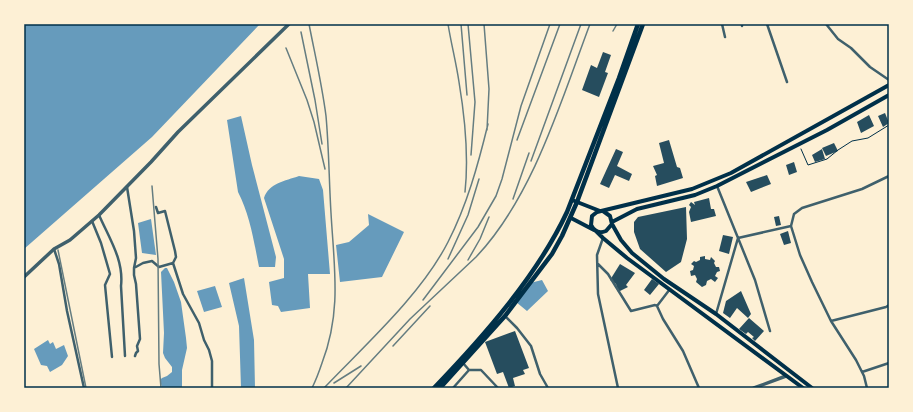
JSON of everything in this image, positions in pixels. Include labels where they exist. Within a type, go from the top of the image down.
[{"type":"highway","points":[[434,388],[479,338],[525,282],[546,252],[572,200],[638,24]]},
{"type":"highway","points":[[440,388],[504,316],[552,254],[571,218],[643,24]]},
{"type":"main road","points":[[803,388],[603,238],[591,224],[591,218],[595,214],[602,211],[692,189],[731,173],[889,85]]},
{"type":"main road","points":[[571,218],[600,232],[606,231],[612,223],[637,209],[694,195],[717,186],[826,130],[889,95]]},
{"type":"main road","points":[[572,200],[602,211],[610,216],[621,240],[632,253],[664,279],[716,314],[812,388]]},
{"type":"street","points":[[24,277],[54,249],[70,240],[99,215],[178,132],[290,24]]},
{"type":"street","points":[[722,24],[725,37]]},
{"type":"street","points":[[767,24],[786,82]]},
{"type":"street","points":[[826,24],[838,39],[851,48],[870,68],[889,80]]},
{"type":"street","points":[[867,388],[856,360],[831,321],[800,255],[791,226],[794,214],[802,208],[862,189],[889,176]]},
{"type":"street","points":[[127,186],[134,231],[136,258],[134,268],[140,340],[137,346],[138,351],[135,356]]},
{"type":"street","points":[[717,186],[755,280],[770,331]]},
{"type":"street","points":[[156,207],[158,213],[165,211],[176,257],[173,263],[183,294],[199,323],[204,340],[209,350],[212,361],[212,388]]},
{"type":"street","points":[[99,215],[115,248],[120,266],[126,356]]},
{"type":"street","points":[[92,221],[101,243],[110,274],[105,285],[112,357]]},
{"type":"street","points":[[738,238],[791,226]]},
{"type":"street","points":[[603,238],[597,254],[598,294],[618,388]]},
{"type":"street","points":[[716,314],[738,238]]},
{"type":"street","points":[[54,249],[60,264],[67,311],[84,388]]},
{"type":"street","points":[[134,268],[143,263],[152,261],[159,267],[173,263]]},
{"type":"street","points":[[598,264],[608,274],[631,311],[654,305],[657,306]]},
{"type":"street","points":[[657,306],[670,289]]},
{"type":"street","points":[[831,321],[889,305]]},
{"type":"street","points":[[657,306],[663,319],[683,351],[699,388]]},
{"type":"street","points":[[504,316],[517,328],[531,346],[540,374],[548,388]]},
{"type":"street","points":[[463,363],[469,370],[481,370],[498,388]]},
{"type":"street","points":[[862,372],[889,363]]},
{"type":"street","points":[[454,388],[469,370]]},
{"type":"street","points":[[754,388],[786,376]]},
{"type":"path","points":[[799,144],[808,165],[827,159],[838,150],[852,142],[868,138],[889,125]]},
{"type":"water","points":[[24,24],[260,24],[152,137],[24,249]]},
{"type":"water","points":[[241,116],[276,257],[275,267],[259,267],[249,219],[238,192],[227,120]]},
{"type":"water","points":[[299,176],[319,179],[323,190],[330,274],[308,274],[310,308],[281,312],[278,306],[272,305],[269,282],[284,278],[284,259],[264,198],[266,193],[278,183]]},
{"type":"water","points":[[368,214],[404,232],[382,277],[340,282],[336,245],[349,242],[369,225]]},
{"type":"water","points":[[151,219],[156,255],[142,253],[138,223]]},
{"type":"water","points":[[167,268],[174,282],[181,302],[187,348],[182,370],[182,388],[162,388],[160,380],[172,372],[172,367],[163,353],[164,333],[161,272]]},
{"type":"water","points":[[244,278],[254,340],[255,388],[241,388],[239,326],[229,283]]},
{"type":"water","points":[[542,280],[548,291],[527,311],[516,302],[530,283]]},
{"type":"water","points":[[215,286],[222,307],[204,312],[197,291]]},
{"type":"water","points":[[48,340],[50,344],[53,342],[56,349],[64,345],[68,356],[62,365],[50,372],[47,366],[41,365],[34,349]]},
{"type":"building","points":[[603,52],[611,55],[605,72],[608,73],[599,97],[582,90],[591,65],[597,68]]},
{"type":"building","points":[[885,113],[889,123],[883,127],[878,116]]},
{"type":"building","points":[[869,115],[874,126],[861,133],[857,122]]},
{"type":"building","points":[[669,140],[677,167],[680,168],[683,178],[657,186],[655,176],[657,175],[653,166],[664,163],[659,143]]},
{"type":"building","points":[[834,143],[838,151],[826,156],[822,148]]},
{"type":"building","points":[[616,149],[623,152],[617,166],[632,174],[629,181],[615,175],[609,188],[600,184]]},
{"type":"building","points":[[822,149],[825,159],[815,162],[812,155]]},
{"type":"building","points":[[794,162],[797,172],[789,175],[786,165]]},
{"type":"building","points":[[767,175],[771,184],[751,192],[746,182]]},
{"type":"building","points":[[709,198],[711,209],[714,209],[716,216],[691,222],[689,212],[691,207],[689,205],[691,202],[695,205],[694,202]]},
{"type":"building","points":[[686,207],[687,239],[681,262],[666,272],[640,249],[634,232],[634,222],[638,217]]},
{"type":"building","points":[[779,216],[781,225],[776,226],[774,217]]},
{"type":"building","points":[[788,231],[791,243],[784,245],[780,234]]},
{"type":"building","points":[[723,235],[733,237],[729,254],[719,251]]},
{"type":"building","points":[[705,256],[705,259],[710,260],[711,257],[715,261],[714,263],[716,267],[719,267],[720,271],[717,272],[715,276],[718,278],[715,282],[711,279],[702,287],[696,282],[697,279],[695,275],[691,276],[690,271],[693,270],[694,266],[691,264],[694,261],[696,262],[700,260],[700,257]]},
{"type":"building","points":[[620,264],[635,273],[626,285],[628,287],[618,292],[616,284],[610,280]]},
{"type":"building","points":[[652,279],[659,284],[650,295],[644,290]]},
{"type":"building","points":[[741,291],[751,314],[748,318],[737,308],[730,318],[723,313],[726,301]]},
{"type":"building","points":[[749,318],[764,331],[755,341],[752,338],[754,337],[748,332],[746,334],[739,329]]},
{"type":"building","points":[[515,331],[529,368],[523,370],[525,374],[513,378],[515,386],[509,388],[503,372],[497,374],[485,342]]},
{"type":"railway","points":[[309,24],[326,116],[335,270],[332,325],[319,373],[312,388]]},
{"type":"railway","points":[[448,24],[458,75],[465,123],[467,164],[465,192]]},
{"type":"railway","points":[[461,24],[467,95]]},
{"type":"railway","points":[[468,24],[475,102],[471,155]]},
{"type":"railway","points":[[484,24],[489,89],[487,130]]},
{"type":"railway","points":[[423,300],[478,227],[496,196],[502,179],[521,106],[550,24]]},
{"type":"railway","points":[[517,140],[560,24]]},
{"type":"railway","points":[[531,161],[581,24]]},
{"type":"railway","points":[[346,388],[410,319],[476,257],[496,233],[514,206],[544,147],[590,24]]},
{"type":"railway","points":[[613,31],[617,24]]},
{"type":"railway","points":[[301,32],[315,100],[322,144]]},
{"type":"railway","points":[[286,48],[307,100],[314,122],[325,169]]},
{"type":"railway","points":[[324,388],[391,319],[408,300],[437,262],[461,214],[476,170],[488,124]]},
{"type":"railway","points":[[513,199],[529,153]]},
{"type":"railway","points":[[448,259],[468,215],[479,179]]},
{"type":"railway","points":[[152,186],[158,259],[159,364],[161,388]]},
{"type":"railway","points":[[468,260],[480,239],[489,217]]},
{"type":"railway","points":[[58,250],[86,388]]},
{"type":"railway","points":[[393,346],[430,306]]},
{"type":"railway","points":[[334,383],[361,366]]}]
